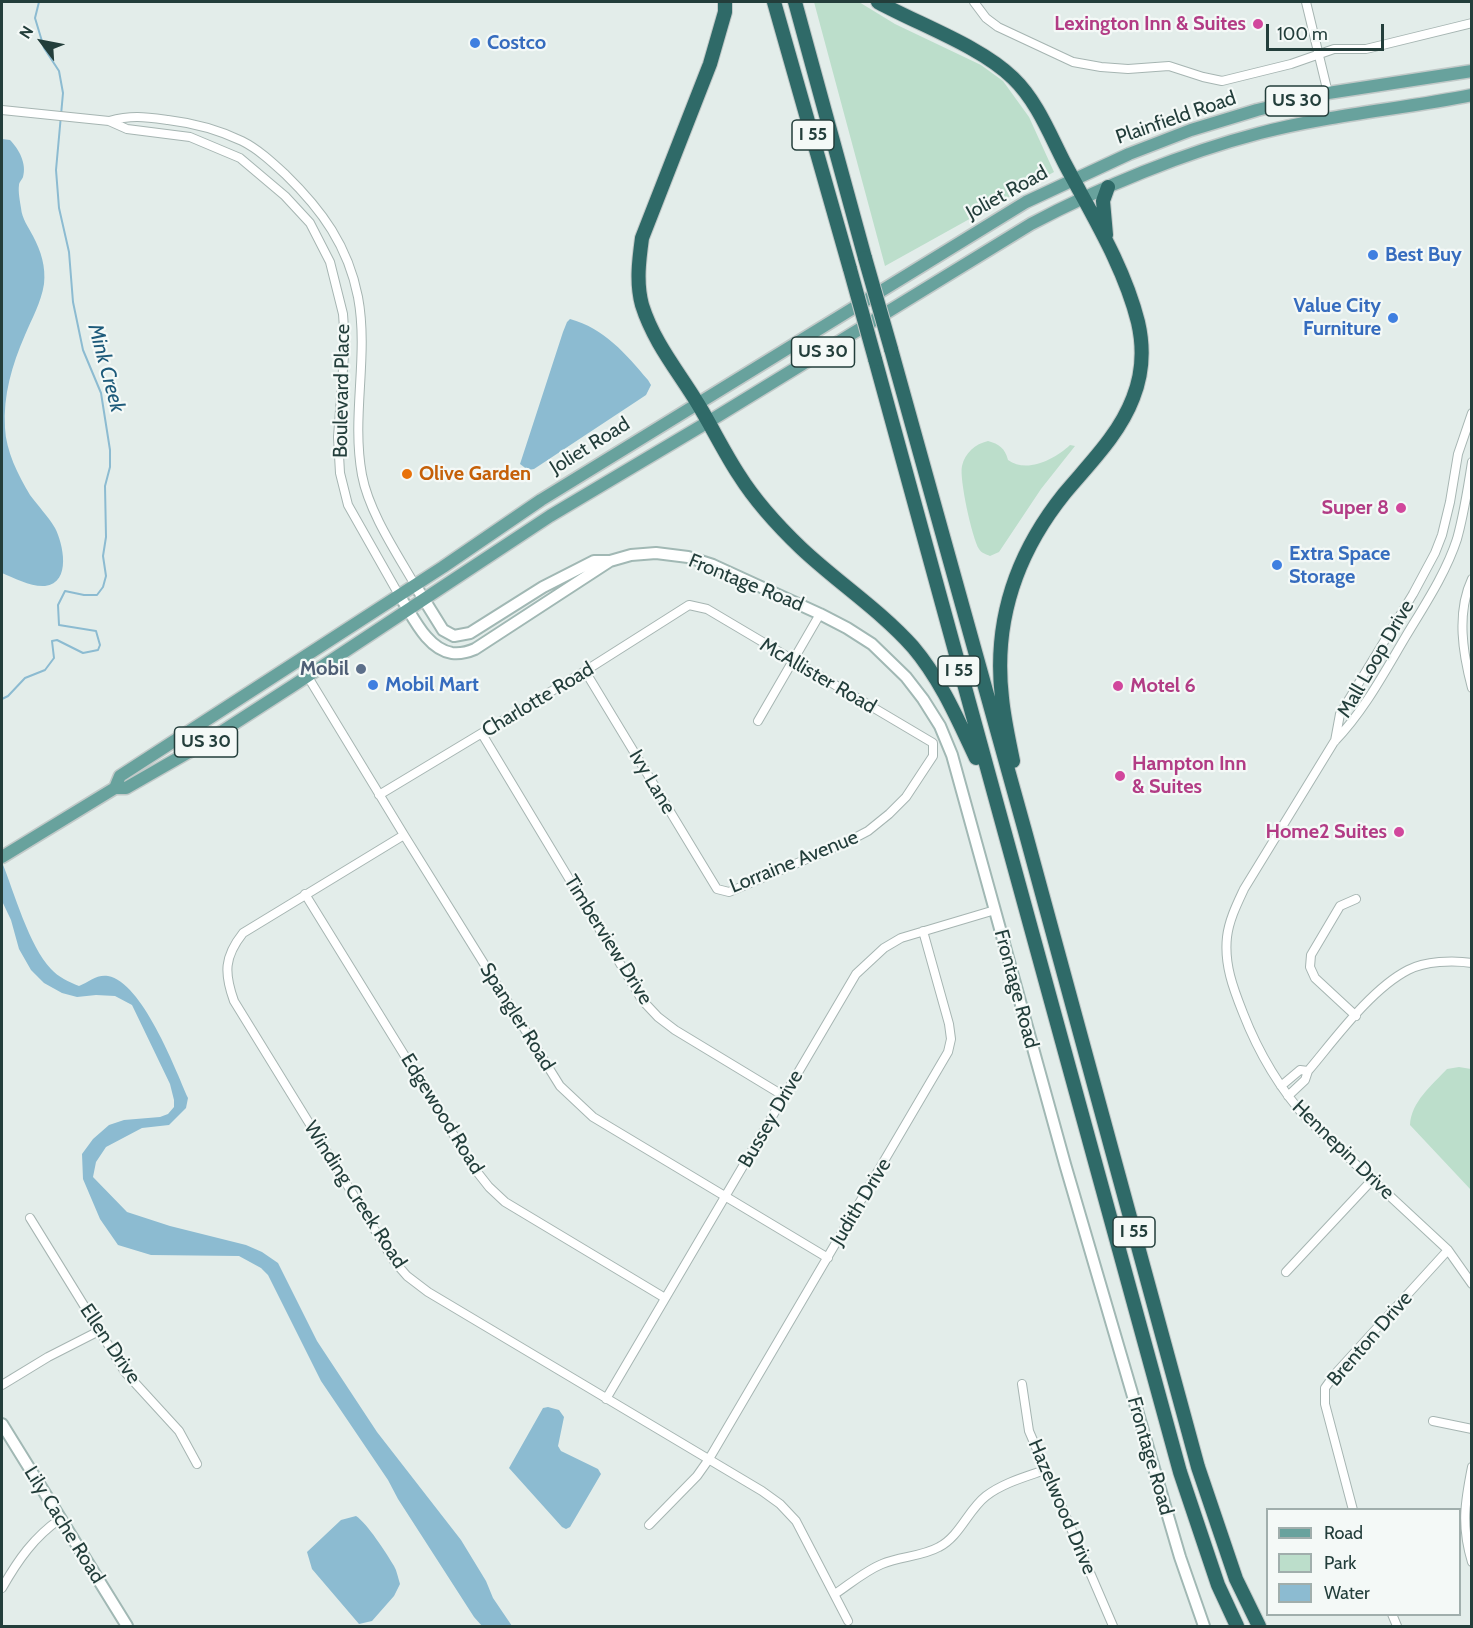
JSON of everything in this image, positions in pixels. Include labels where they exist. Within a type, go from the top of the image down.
[{"type":"highway","points":[[725,2],[725,12],[710,64],[647,222],[639,261],[638,283],[642,304],[666,358],[697,402],[739,476],[756,501],[801,549],[913,648],[949,700],[992,790]]},
{"type":"highway","name":"I 55","points":[[774,2],[875,359],[1180,1472],[1218,1585],[1237,1626]]},
{"type":"highway","name":"I 55","points":[[795,2],[1025,831],[1198,1467],[1215,1523],[1236,1579],[1259,1626]]},
{"type":"highway","points":[[878,2],[996,63],[1032,100],[1106,240],[1130,296],[1138,324],[1142,369],[1134,397],[1124,418],[1044,522],[1022,560],[1007,600],[1001,627],[1002,698],[1025,831]]},
{"type":"highway","points":[[1106,240],[1103,201],[1108,187]]},
{"type":"main road","name":"Plainfield Road","points":[[1073,179],[1191,130],[1257,110],[1328,93],[1472,71]]},
{"type":"main road","name":"Plainfield Road","points":[[1083,198],[1196,153],[1261,133],[1472,95]]},
{"type":"main road","name":"Joliet Road","points":[[115,788],[120,776],[415,585],[541,500],[697,402],[1026,202],[1073,179]]},
{"type":"main road","name":"Joliet Road","points":[[2,857],[115,788],[126,788],[192,751],[550,516],[1031,224],[1083,198]]},
{"type":"street","points":[[974,2],[986,18],[1006,32],[1082,65],[1128,69],[1169,66],[1222,81],[1291,64],[1334,49],[1366,49],[1472,23]]},
{"type":"street","points":[[1306,2],[1328,93]]},
{"type":"street","points":[[2,110],[109,121]]},
{"type":"street","name":"Boulevard Place","points":[[109,121],[128,116],[184,122],[243,142],[269,159],[320,210],[330,224],[348,263],[358,297],[361,326],[359,450],[366,493],[374,512],[415,585]]},
{"type":"street","name":"Boulevard Place","points":[[109,121],[127,129],[190,137],[240,158],[285,196],[310,223],[330,262],[343,314],[345,342],[338,437],[340,473],[348,504],[399,595]]},
{"type":"street","points":[[257,171],[269,159]]},
{"type":"street","name":"Mall Loop Drive","points":[[1334,742],[1340,714],[1413,594],[1435,553],[1450,502],[1458,454],[1472,413]]},
{"type":"street","name":"Mall Loop Drive","points":[[1334,742],[1352,724],[1377,685],[1427,602],[1449,559],[1465,504],[1472,462]]},
{"type":"street","name":"Frontage Road","points":[[415,585],[443,630],[454,636],[470,633],[543,587],[594,561],[610,561],[646,553],[688,557],[713,565],[847,628],[872,644],[906,677],[940,726],[952,755],[1065,1164],[1180,1557],[1204,1626]]},
{"type":"street","name":"Frontage Road","points":[[399,595],[431,642],[451,653],[463,653],[475,649],[610,561]]},
{"type":"street","points":[[1472,579],[1468,587],[1463,620],[1464,658],[1472,688]]},
{"type":"street","name":"Charlotte Road","points":[[379,795],[585,671],[689,605],[696,606]]},
{"type":"street","name":"McAllister Road","points":[[696,606],[707,609],[933,743],[934,750]]},
{"type":"street","points":[[758,721],[820,614]]},
{"type":"street","name":"Ivy Lane","points":[[585,671],[717,889],[721,891]]},
{"type":"street","name":"Spangler Road","points":[[308,676],[379,795],[560,1086],[593,1117],[828,1258]]},
{"type":"street","name":"Timberview Drive","points":[[482,734],[642,1000],[658,1017],[675,1030],[784,1096]]},
{"type":"street","name":"Hennepin Drive","points":[[1334,742],[1244,889],[1234,912],[1227,935],[1226,959],[1232,985],[1258,1049],[1287,1096],[1308,1119],[1448,1250],[1472,1284]]},
{"type":"street","name":"Lorraine Avenue","points":[[721,891],[729,892],[868,831],[906,797],[934,750]]},
{"type":"street","name":"Winding Creek Road","points":[[404,835],[243,933],[228,957],[228,986],[234,1001],[400,1269],[428,1292],[762,1491],[780,1504],[796,1521],[848,1621]]},
{"type":"street","name":"Edgewood Road","points":[[305,894],[474,1168],[489,1187],[505,1202],[664,1298]]},
{"type":"street","points":[[1356,899],[1340,906],[1311,956],[1310,967],[1315,978],[1356,1016]]},
{"type":"street","name":"Bussey Drive","points":[[606,1398],[856,974],[884,948],[901,938],[994,910]]},
{"type":"street","name":"Judith Drive","points":[[649,1525],[697,1476],[709,1460],[948,1052],[951,1039],[949,1024],[922,931]]},
{"type":"street","points":[[1287,1096],[1305,1080],[1308,1071],[1378,992],[1410,969],[1462,961],[1472,963]]},
{"type":"street","points":[[1281,1086],[1300,1070],[1308,1071]]},
{"type":"street","points":[[1286,1272],[1373,1179]]},
{"type":"street","name":"Ellen Drive","points":[[30,1218],[125,1372],[179,1431],[197,1464]]},
{"type":"street","name":"Brenton Drive","points":[[1353,1508],[1325,1404],[1326,1388],[1335,1374],[1448,1250]]},
{"type":"street","points":[[2,1385],[99,1331]]},
{"type":"street","name":"Hazelwood Drive","points":[[1022,1384],[1029,1431],[1113,1626]]},
{"type":"street","points":[[1433,1421],[1472,1429]]},
{"type":"street","name":"Lily Cache Road","points":[[2,1424],[128,1626]]},
{"type":"street","points":[[1472,1467],[1464,1507],[1466,1540],[1472,1562]]},
{"type":"street","points":[[835,1594],[880,1564],[922,1554],[941,1546],[956,1533],[986,1497],[1005,1485],[1045,1470]]},
{"type":"street","points":[[2,1588],[18,1560],[30,1545],[60,1519]]},
{"type":"green space","points":[[814,2],[859,2],[895,24],[981,65],[1003,81],[1029,117],[1054,172],[885,266]]},
{"type":"green space","points":[[988,441],[1001,447],[1008,460],[1024,466],[1049,460],[1070,445],[1075,446],[1041,489],[999,552],[990,556],[981,552],[976,543],[962,482],[963,461],[968,453]]},
{"type":"green space","points":[[1459,1067],[1471,1069],[1471,1190],[1410,1125],[1414,1109],[1423,1094],[1447,1069]]},
{"type":"water","points":[[2,139],[10,140],[23,162],[24,172],[19,184],[22,212],[38,247],[44,271],[41,298],[12,369],[7,392],[5,428],[10,454],[17,471],[30,495],[55,528],[61,543],[62,570],[54,583],[45,586],[28,584],[2,573]]},
{"type":"water","points":[[570,319],[604,335],[614,343],[651,385],[646,395],[534,469],[528,470],[520,464],[563,332]]},
{"type":"water","points":[[2,862],[29,933],[43,959],[57,974],[79,986],[97,977],[108,976],[121,982],[133,993],[156,1028],[188,1098],[186,1108],[169,1125],[142,1128],[106,1147],[96,1162],[93,1177],[127,1212],[170,1226],[246,1245],[278,1263],[317,1341],[377,1432],[461,1540],[486,1581],[493,1598],[512,1626],[482,1626],[474,1617],[388,1480],[321,1381],[268,1275],[261,1268],[239,1256],[151,1255],[118,1245],[100,1219],[83,1179],[82,1154],[93,1139],[109,1125],[124,1120],[160,1117],[168,1114],[174,1107],[170,1084],[132,1005],[115,996],[77,997],[62,993],[44,983],[31,970],[19,949],[11,920],[2,901]]},
{"type":"water","points":[[543,1408],[559,1410],[564,1417],[558,1446],[561,1451],[598,1469],[601,1474],[570,1527],[566,1529],[509,1468]]},
{"type":"water","points":[[356,1516],[387,1554],[400,1584],[394,1596],[372,1621],[359,1624],[312,1569],[307,1552],[341,1520]]},
{"type":"waterway","name":"Mink Creek","points":[[2,699],[8,696],[25,678],[45,670],[54,658],[52,641],[57,640],[83,653],[98,650],[100,645],[96,631],[59,625],[58,605],[65,591],[97,595],[103,587],[106,576],[103,556],[106,537],[105,486],[110,467],[110,450],[101,393],[83,350],[73,302],[69,252],[59,208],[56,170],[63,93],[59,71],[44,48],[35,18],[39,2]]},
{"type":"place","name":"Lexington Inn & Suites","points":[[1258,24]]},
{"type":"place","name":"Costco","points":[[475,43]]},
{"type":"place","name":"Best Buy","points":[[1373,255]]},
{"type":"place","name":"Value City Furniture","points":[[1393,318]]},
{"type":"place","name":"Olive Garden","points":[[407,474]]},
{"type":"place","name":"Super 8","points":[[1401,508]]},
{"type":"place","name":"Extra Space Storage","points":[[1277,565]]},
{"type":"place","name":"Mobil","points":[[361,669]]},
{"type":"place","name":"Mobil Mart","points":[[373,685]]},
{"type":"place","name":"Motel 6","points":[[1118,686]]},
{"type":"place","name":"Hampton Inn & Suites","points":[[1120,776]]},
{"type":"place","name":"Home2 Suites","points":[[1399,832]]}]
